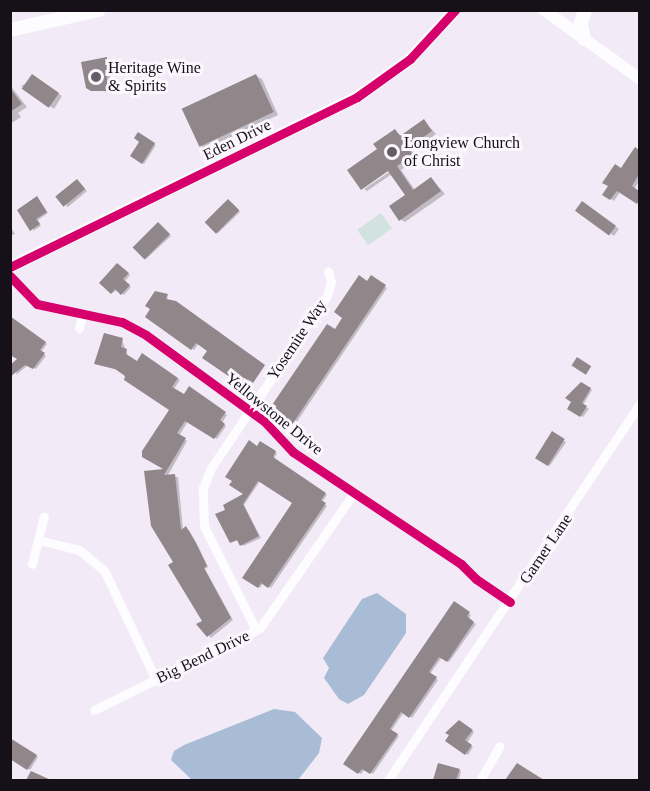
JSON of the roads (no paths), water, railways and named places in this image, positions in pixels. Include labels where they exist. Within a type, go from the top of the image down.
[{"type":"main road","points":[[10,30],[99,10]]},
{"type":"main road","points":[[584,39],[581,21],[585,10]]},
{"type":"street","name":"Eden Drive","points":[[10,267],[357,97],[410,59],[455,10]]},
{"type":"street","points":[[544,10],[639,79]]},
{"type":"street","name":"Yosemite Way","points":[[256,630],[222,564],[201,512],[208,474],[327,296],[331,282],[328,271]]},
{"type":"street","name":"Yellowstone Drive","points":[[10,276],[37,304],[133,327],[250,411],[293,452],[461,564],[476,579],[510,602]]},
{"type":"street","points":[[79,328],[82,315]]},
{"type":"street","name":"Garner Lane","points":[[388,780],[510,602],[639,404]]},
{"type":"street","name":"Big Bend Drive","points":[[94,710],[256,630],[354,493]]},
{"type":"street","points":[[32,564],[44,516]]},
{"type":"street","points":[[39,540],[79,550],[104,570],[156,680]]},
{"type":"street","points":[[480,780],[500,746]]},
{"type":"water","points":[[377,593],[406,614],[406,633],[364,695],[348,704],[339,699],[324,678],[329,668],[323,658],[362,599]]},
{"type":"water","points":[[274,709],[295,712],[322,738],[319,753],[298,780],[192,780],[171,760],[174,751],[184,745]]},
{"type":"place","name":"Heritage Wine & Spirits","points":[[96,77]]},
{"type":"place","name":"Longview Church of Christ","points":[[392,152]]}]
